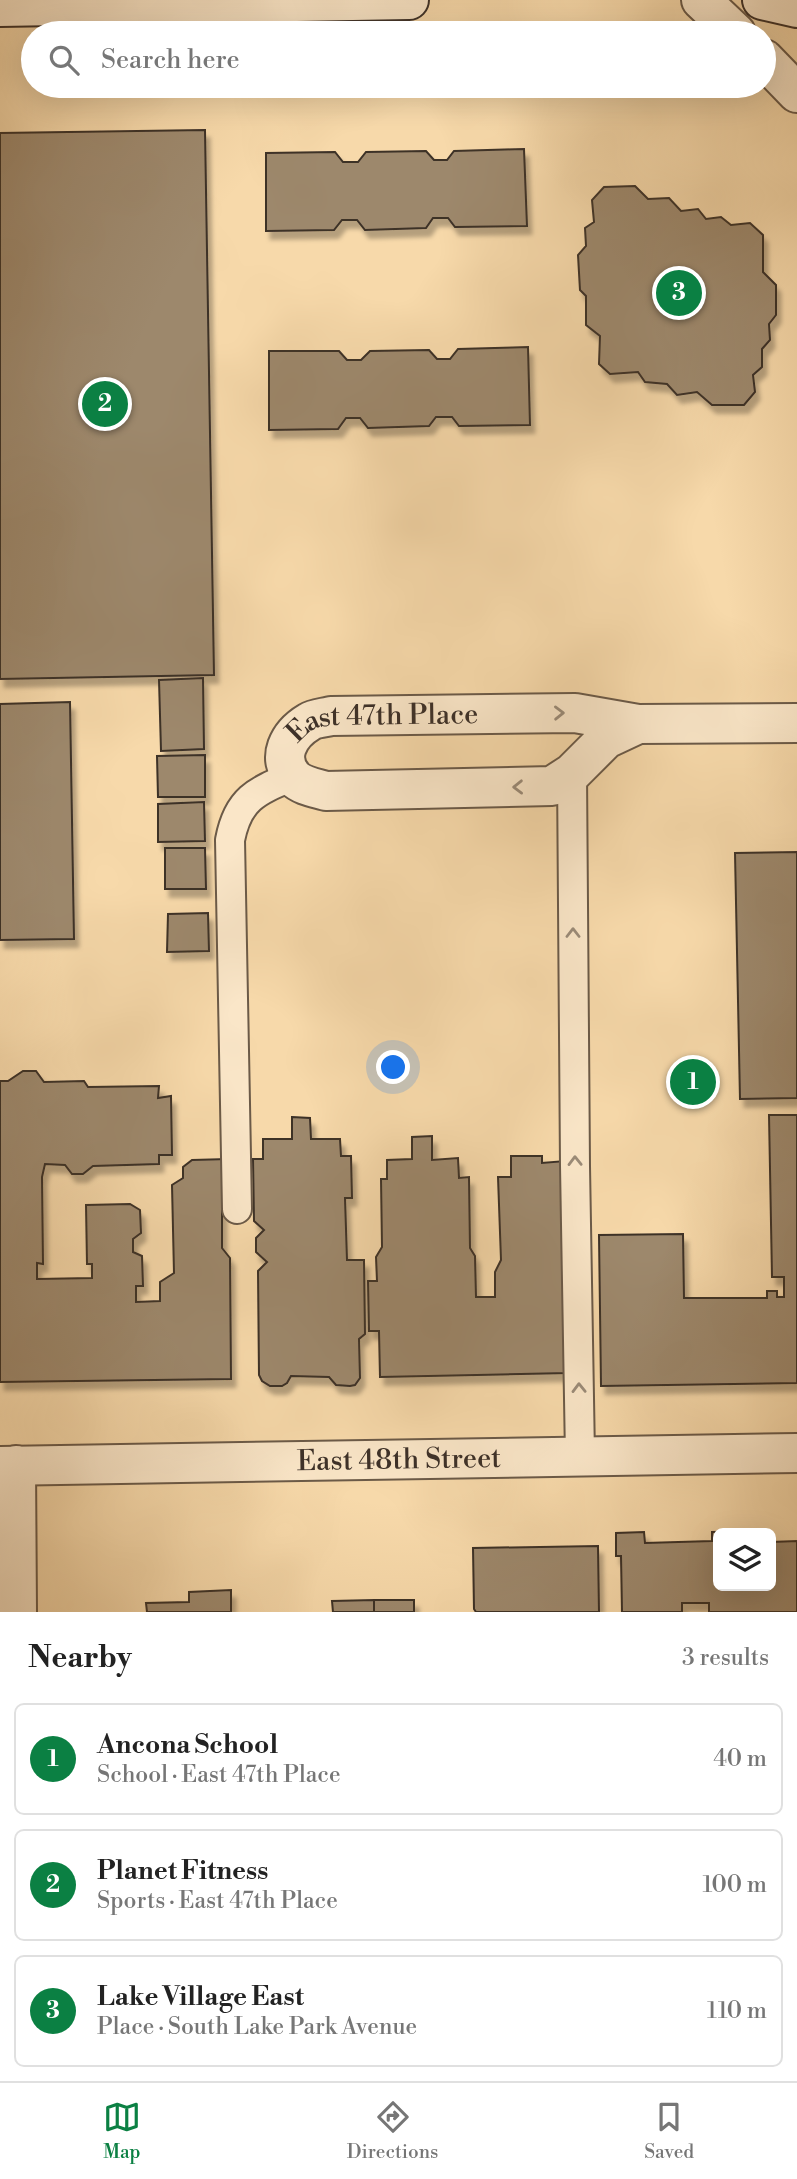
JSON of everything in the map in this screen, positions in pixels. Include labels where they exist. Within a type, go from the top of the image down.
[{"type":"street","points":[[0,7],[410,0]]},
{"type":"street","points":[[701,0],[723,21]]},
{"type":"street","points":[[762,0],[797,8]]},
{"type":"street","points":[[776,71],[797,93]]},
{"type":"street","name":"East 47th Place","points":[[638,724],[606,739],[572,773],[552,786],[326,791],[295,780],[287,768],[285,753],[288,741],[298,730],[312,720],[331,716],[575,713],[638,724],[797,723]]},
{"type":"street","name":"East 48th Street","points":[[8,1465],[797,1453]]},
{"type":"street","points":[[8,1465],[17,1612]]},
{"type":"lane","points":[[572,773],[580,1457]]},
{"type":"lane","points":[[237,1209],[230,840],[242,806],[263,789],[293,776]]},
{"type":"building","points":[[205,130],[214,675],[0,679],[0,133]]},
{"type":"building","points":[[524,149],[527,226],[455,227],[448,218],[433,218],[426,228],[365,230],[357,220],[342,220],[334,230],[266,231],[266,153],[335,152],[343,162],[358,162],[366,152],[426,151],[434,160],[447,160],[454,151]]},
{"type":"building","points":[[635,186],[648,199],[669,198],[681,211],[698,209],[706,219],[721,217],[731,225],[750,223],[763,235],[763,272],[776,285],[776,315],[769,324],[770,340],[762,349],[762,367],[753,375],[755,392],[744,405],[712,405],[697,392],[677,395],[667,384],[645,382],[638,372],[610,374],[599,364],[600,336],[586,325],[586,296],[580,290],[578,255],[586,246],[585,228],[594,222],[592,200],[604,187]]},
{"type":"building","points":[[528,347],[530,425],[459,426],[452,417],[436,417],[429,426],[368,428],[360,418],[346,418],[338,429],[269,430],[269,351],[339,351],[347,360],[361,360],[370,351],[429,350],[437,359],[450,359],[458,349]]},
{"type":"building","points":[[203,678],[204,749],[161,751],[159,680]]},
{"type":"building","points":[[70,702],[74,939],[0,940],[0,704]]},
{"type":"building","points":[[205,755],[205,797],[158,797],[157,756]]},
{"type":"building","points":[[204,802],[205,841],[158,842],[158,804]]},
{"type":"building","points":[[165,848],[205,848],[206,889],[165,889]]},
{"type":"building","points":[[797,852],[797,1098],[740,1099],[735,853]]},
{"type":"building","points":[[208,913],[209,951],[167,952],[168,914]]},
{"type":"building","points":[[23,1071],[36,1071],[44,1082],[84,1081],[88,1087],[159,1086],[158,1098],[171,1096],[172,1155],[159,1155],[159,1164],[93,1166],[83,1174],[72,1174],[65,1165],[45,1164],[42,1177],[43,1264],[37,1263],[37,1279],[92,1278],[92,1264],[87,1264],[86,1205],[130,1204],[140,1210],[141,1233],[133,1239],[133,1252],[142,1256],[143,1286],[136,1286],[136,1302],[160,1301],[160,1282],[174,1273],[172,1185],[183,1178],[183,1167],[192,1160],[228,1159],[228,1179],[222,1179],[222,1248],[230,1258],[231,1379],[0,1382],[0,1081],[8,1081]]},
{"type":"building","points":[[769,1115],[797,1115],[797,1383],[601,1386],[599,1235],[683,1234],[684,1298],[767,1298],[767,1291],[777,1291],[777,1297],[784,1297],[784,1277],[772,1277]]},
{"type":"building","points":[[292,1117],[310,1118],[311,1139],[340,1139],[341,1156],[351,1156],[352,1198],[345,1198],[347,1260],[364,1260],[365,1334],[359,1339],[360,1378],[355,1385],[336,1385],[329,1377],[291,1376],[282,1386],[270,1386],[262,1381],[259,1375],[258,1271],[267,1262],[256,1252],[256,1238],[264,1230],[254,1221],[253,1159],[263,1159],[263,1139],[292,1139]]},
{"type":"building","points":[[432,1136],[432,1160],[458,1158],[459,1178],[469,1177],[470,1248],[475,1256],[476,1297],[495,1297],[495,1272],[501,1260],[498,1177],[511,1177],[511,1156],[542,1156],[542,1163],[565,1161],[569,1373],[380,1377],[379,1331],[369,1331],[368,1281],[377,1281],[376,1257],[382,1247],[381,1179],[387,1179],[387,1160],[412,1159],[412,1137]]},
{"type":"building","points":[[644,1532],[645,1543],[712,1541],[712,1532],[713,1591],[776,1591],[776,1542],[797,1541],[797,1612],[709,1612],[709,1603],[682,1603],[682,1612],[622,1612],[621,1556],[616,1556],[616,1533]]},
{"type":"building","points":[[598,1546],[599,1612],[476,1612],[474,1609],[473,1548]]},
{"type":"building","points":[[231,1590],[231,1612],[147,1612],[146,1603],[189,1602],[189,1592]]},
{"type":"building","points":[[374,1600],[374,1612],[333,1612],[332,1601]]},
{"type":"building","points":[[374,1600],[414,1600],[414,1612],[374,1612]]},
{"type":"place","name":"Lake Village East","points":[[679,293]]},
{"type":"place","name":"Planet Fitness","points":[[105,404]]},
{"type":"place","name":"Ancona School","points":[[693,1082]]}]
